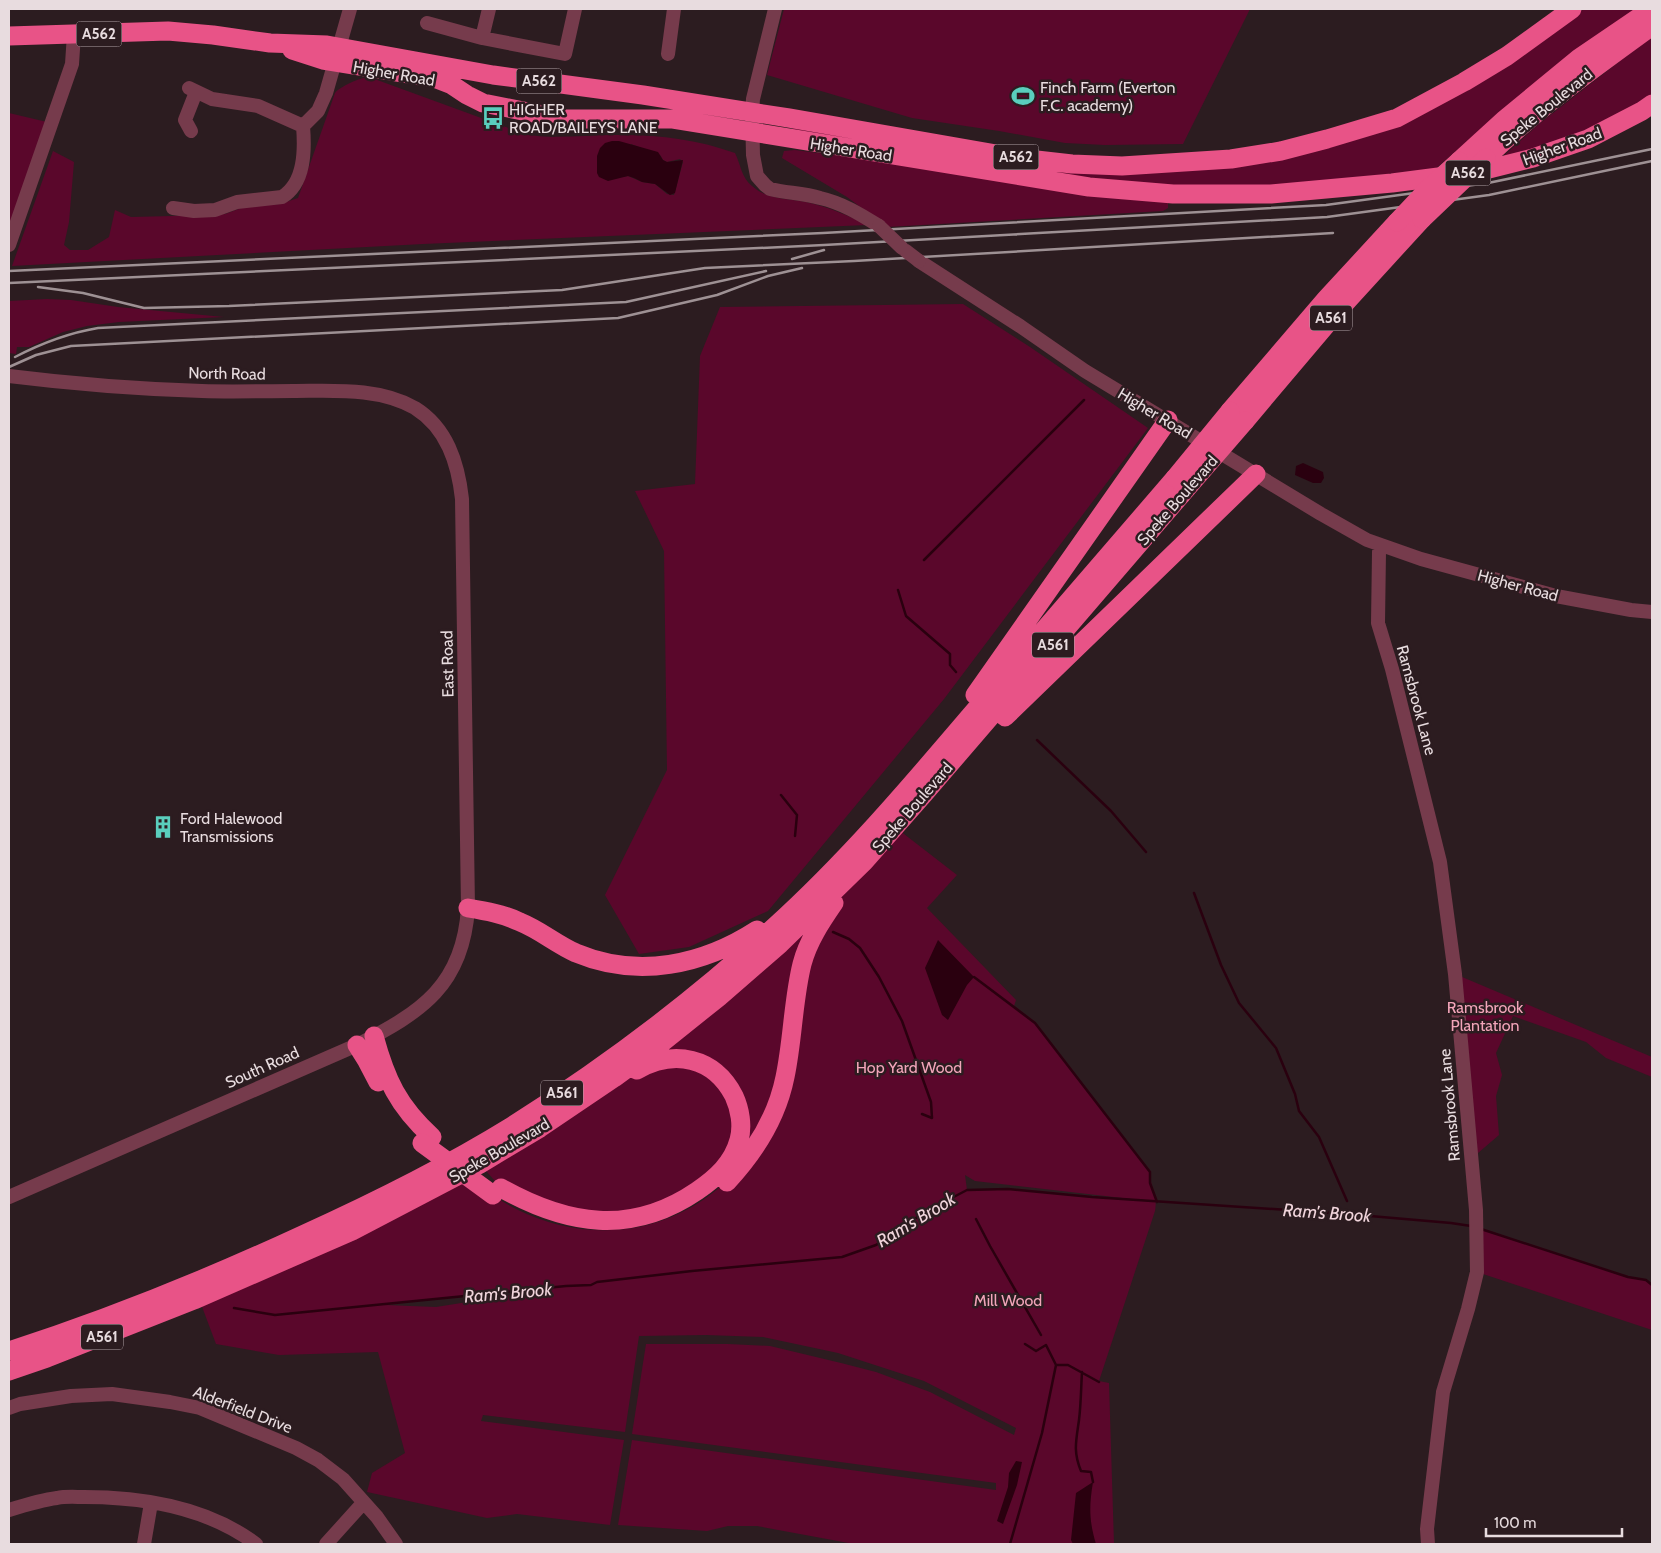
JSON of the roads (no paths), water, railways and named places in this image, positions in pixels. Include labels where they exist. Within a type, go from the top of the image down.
[{"type":"highway","name":"Higher Road","points":[[9,36],[168,31],[213,35],[270,43],[323,60],[337,55],[493,75],[752,112],[1019,158],[1072,164],[1122,166],[1231,159],[1300,146],[1397,118],[1464,82],[1507,56],[1572,9]]},
{"type":"highway","name":"Speke Boulevard","points":[[1238,416],[1326,299],[1428,189],[1505,119],[1579,58],[1651,9]]},
{"type":"highway","name":"Speke Boulevard","points":[[9,1371],[47,1358],[246,1278],[352,1231],[480,1164],[576,1104],[659,1045],[719,997],[780,944],[864,862],[924,794],[1238,416],[1422,219],[1519,126],[1652,26]]},
{"type":"highway","name":"Higher Road","points":[[337,55],[434,78],[452,85],[483,103],[563,119],[673,119],[1089,187],[1173,194],[1271,194],[1392,183],[1478,172],[1533,158],[1588,140],[1652,104]]},
{"type":"highway","points":[[922,772],[1168,420]]},
{"type":"highway","points":[[924,794],[1256,474]]},
{"type":"highway","name":"Speke Boulevard","points":[[9,1350],[129,1309],[261,1254],[368,1205],[438,1168],[509,1127],[583,1080],[636,1042],[710,983],[812,892],[880,821],[1178,486]]},
{"type":"highway","points":[[468,908],[496,913],[520,922],[555,942],[601,962],[626,967],[676,964],[718,951],[758,930],[880,821]]},
{"type":"highway","points":[[357,1045],[368,1061],[396,1114],[497,1192],[514,1209],[551,1224],[587,1230],[609,1231],[641,1227],[666,1220],[685,1211],[719,1189],[747,1160],[760,1140],[771,1119],[785,1078],[802,963],[821,922],[864,862]]},
{"type":"highway","points":[[374,1036],[382,1064],[397,1095],[428,1140]]},
{"type":"highway","points":[[480,1164],[640,1068],[660,1060],[681,1058],[707,1066],[721,1077],[738,1104],[741,1121],[740,1138],[731,1159],[722,1171],[705,1186],[665,1209],[622,1220],[598,1221],[559,1214],[497,1192]]},
{"type":"street","points":[[173,208],[194,211],[215,210],[237,202],[282,197],[295,184],[304,157],[303,126],[318,111],[326,93],[350,9]]},
{"type":"street","points":[[482,38],[489,9]]},
{"type":"street","points":[[428,23],[482,38],[565,54],[575,9]]},
{"type":"street","points":[[668,54],[674,9]]},
{"type":"street","points":[[752,112],[753,99],[775,9]]},
{"type":"street","points":[[9,245],[72,64],[74,34]]},
{"type":"street","points":[[191,131],[185,120],[192,90],[212,99],[258,106],[303,126]]},
{"type":"street","name":"Higher Road","points":[[752,112],[753,155],[758,176],[765,186],[778,191],[818,197],[858,213],[879,226],[904,250],[919,261],[1085,371],[1352,533],[1381,546],[1430,562],[1556,596],[1652,612]]},
{"type":"street","name":"North Road","points":[[9,376],[177,390],[366,393],[406,404],[425,415],[436,426]]},
{"type":"street","name":"East Road","points":[[436,426],[452,452],[462,499],[468,908]]},
{"type":"street","name":"Ramsbrook Lane","points":[[1381,546],[1379,552],[1378,623],[1392,669],[1440,862],[1455,974],[1476,1210],[1477,1272],[1443,1392],[1427,1529],[1428,1544]]},
{"type":"street","name":"South Road","points":[[9,1197],[357,1045],[421,1007],[444,983],[461,952],[467,926],[468,908]]},
{"type":"street","name":"Alderfield Drive","points":[[9,1408],[20,1404],[72,1396],[112,1394],[200,1408],[296,1448],[318,1460],[343,1479],[377,1517],[396,1544]]},
{"type":"street","points":[[9,1510],[58,1497],[104,1497],[151,1503],[177,1508],[215,1520],[256,1544]]},
{"type":"street","points":[[144,1544],[151,1503]]},
{"type":"street","points":[[326,1544],[363,1503]]},
{"type":"waterway","points":[[924,560],[1084,400]]},
{"type":"waterway","points":[[898,590],[906,616],[950,654],[950,665],[956,672]]},
{"type":"waterway","points":[[1037,740],[1111,811],[1146,852]]},
{"type":"waterway","points":[[781,795],[797,815],[795,836]]},
{"type":"waterway","points":[[1194,893],[1221,965],[1239,1003],[1276,1048],[1295,1094],[1299,1111],[1319,1137],[1347,1201]]},
{"type":"waterway","points":[[833,932],[849,939],[860,948],[879,977],[902,1021],[931,1102],[932,1118],[922,1114]]},
{"type":"waterway","points":[[974,977],[1035,1023],[1150,1172],[1150,1183],[1157,1202]]},
{"type":"waterway","name":"Ram's Brook","points":[[234,1308],[275,1315],[591,1285],[597,1282],[692,1271],[842,1257],[876,1245],[925,1212],[967,1190],[1008,1189],[1092,1197],[1347,1214],[1471,1226]]},
{"type":"waterway","points":[[976,1219],[1041,1335]]},
{"type":"waterway","name":"Ram's Brook","points":[[1481,1229],[1628,1277],[1646,1280],[1652,1285]]},
{"type":"waterway","points":[[1010,1544],[1042,1433],[1056,1365],[1046,1345],[1036,1351],[1025,1344]]},
{"type":"waterway","points":[[1056,1365],[1068,1365],[1099,1382]]},
{"type":"waterway","points":[[1082,1372],[1076,1452],[1081,1471],[1091,1472],[1093,1482]]},
{"type":"railway","points":[[9,271],[823,233],[1326,205],[1488,183],[1652,149]]},
{"type":"railway","points":[[9,283],[824,245],[1327,217],[1489,195],[1652,161]]},
{"type":"railway","points":[[38,287],[83,293],[144,308],[229,306],[562,290],[705,268],[1333,233]]},
{"type":"railway","points":[[792,259],[824,250]]},
{"type":"railway","points":[[9,367],[36,355],[71,346],[618,318],[717,295],[768,276],[802,268]]},
{"type":"railway","points":[[15,357],[55,339],[98,328],[626,302],[766,271]]},
{"type":"place","name":"Finch Farm (Everton F.C. academy)","points":[[1023,96]]},
{"type":"place","name":"HIGHER ROAD/BAILEYS LANE","points":[[493,118]]},
{"type":"place","name":"Ford Halewood Transmissions","points":[[163,827]]},
{"type":"park label","name":"Ramsbrook Plantation","points":[[1485,1016]]},
{"type":"park label","name":"Hop Yard Wood","points":[[909,1067]]},
{"type":"park label","name":"Mill Wood","points":[[1008,1300]]}]
